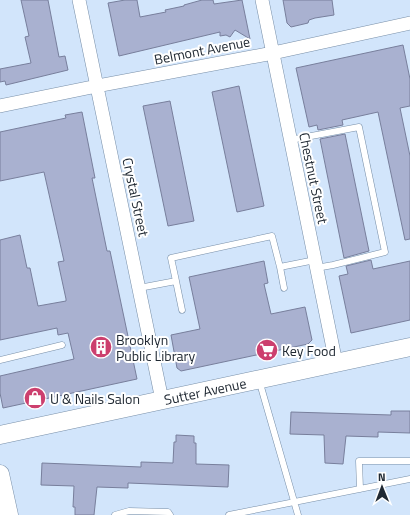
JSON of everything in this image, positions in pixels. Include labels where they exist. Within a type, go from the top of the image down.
[{"type":"street","name":"Crystal Street","points":[[79,0],[162,400]]},
{"type":"street","name":"Chestnut Street","points":[[262,0],[336,363]]},
{"type":"street","name":"Belmont Avenue","points":[[0,106],[273,53],[410,23]]},
{"type":"street","name":"Sutter Avenue","points":[[0,435],[410,347]]},
{"type":"street","points":[[0,474],[9,515]]},
{"type":"lane","points":[[280,267],[316,264],[333,265],[385,252],[359,128],[290,140]]},
{"type":"lane","points":[[182,310],[171,258],[272,236],[284,288]]},
{"type":"lane","points":[[139,288],[176,281]]},
{"type":"lane","points":[[0,360],[62,346]]},
{"type":"lane","points":[[258,380],[298,515]]},
{"type":"lane","points":[[360,489],[359,461],[410,461]]},
{"type":"lane","points":[[229,515],[410,478]]},
{"type":"lane","points":[[115,515],[129,511],[168,512],[170,515]]},
{"type":"building","points":[[21,0],[48,0],[59,57],[65,56],[68,70],[6,85],[5,81],[0,82],[0,69],[31,63],[25,37],[29,36]]},
{"type":"building","points":[[125,0],[137,0],[140,17],[166,12],[165,10],[202,0],[213,0],[214,4],[242,0],[250,39],[235,30],[230,37],[226,35],[220,36],[220,32],[119,56],[108,3]]},
{"type":"building","points":[[283,0],[332,0],[334,15],[315,18],[309,20],[308,23],[291,27],[287,23]]},
{"type":"building","points":[[403,45],[410,79],[410,106],[400,108],[410,156],[410,239],[405,240],[378,112],[342,120],[343,125],[318,130],[317,125],[309,127],[296,68]]},
{"type":"building","points":[[239,86],[264,206],[237,212],[212,92]]},
{"type":"building","points":[[170,101],[194,221],[168,226],[143,106]]},
{"type":"building","points":[[82,112],[95,178],[92,178],[107,251],[110,251],[137,379],[3,408],[0,393],[0,376],[74,359],[68,333],[58,335],[57,328],[0,340],[0,240],[20,235],[27,268],[30,268],[38,306],[66,301],[66,299],[58,262],[64,261],[44,172],[0,181],[0,132],[66,118],[65,115]]},
{"type":"building","points":[[345,134],[369,251],[344,258],[320,139]]},
{"type":"building","points":[[371,260],[373,269],[410,261],[410,320],[351,333],[339,276],[348,274],[346,266]]},
{"type":"building","points":[[264,261],[268,283],[264,284],[271,314],[305,307],[312,340],[308,344],[181,371],[177,368],[171,335],[200,329],[189,277]]},
{"type":"building","points":[[391,411],[410,411],[410,433],[378,432],[378,437],[346,436],[343,464],[325,463],[324,435],[290,434],[291,412],[391,415]]},
{"type":"building","points":[[176,435],[194,436],[194,443],[196,443],[196,464],[229,465],[228,487],[128,483],[128,488],[97,487],[94,515],[75,515],[75,507],[73,507],[74,486],[41,485],[42,463],[141,467],[141,462],[173,463],[174,442],[176,442]]},
{"type":"place","name":"Brooklyn Public Library","points":[[101,347]]},
{"type":"place","name":"Key Food","points":[[267,350]]},
{"type":"place","name":"U & Nails Salon","points":[[35,398]]}]
